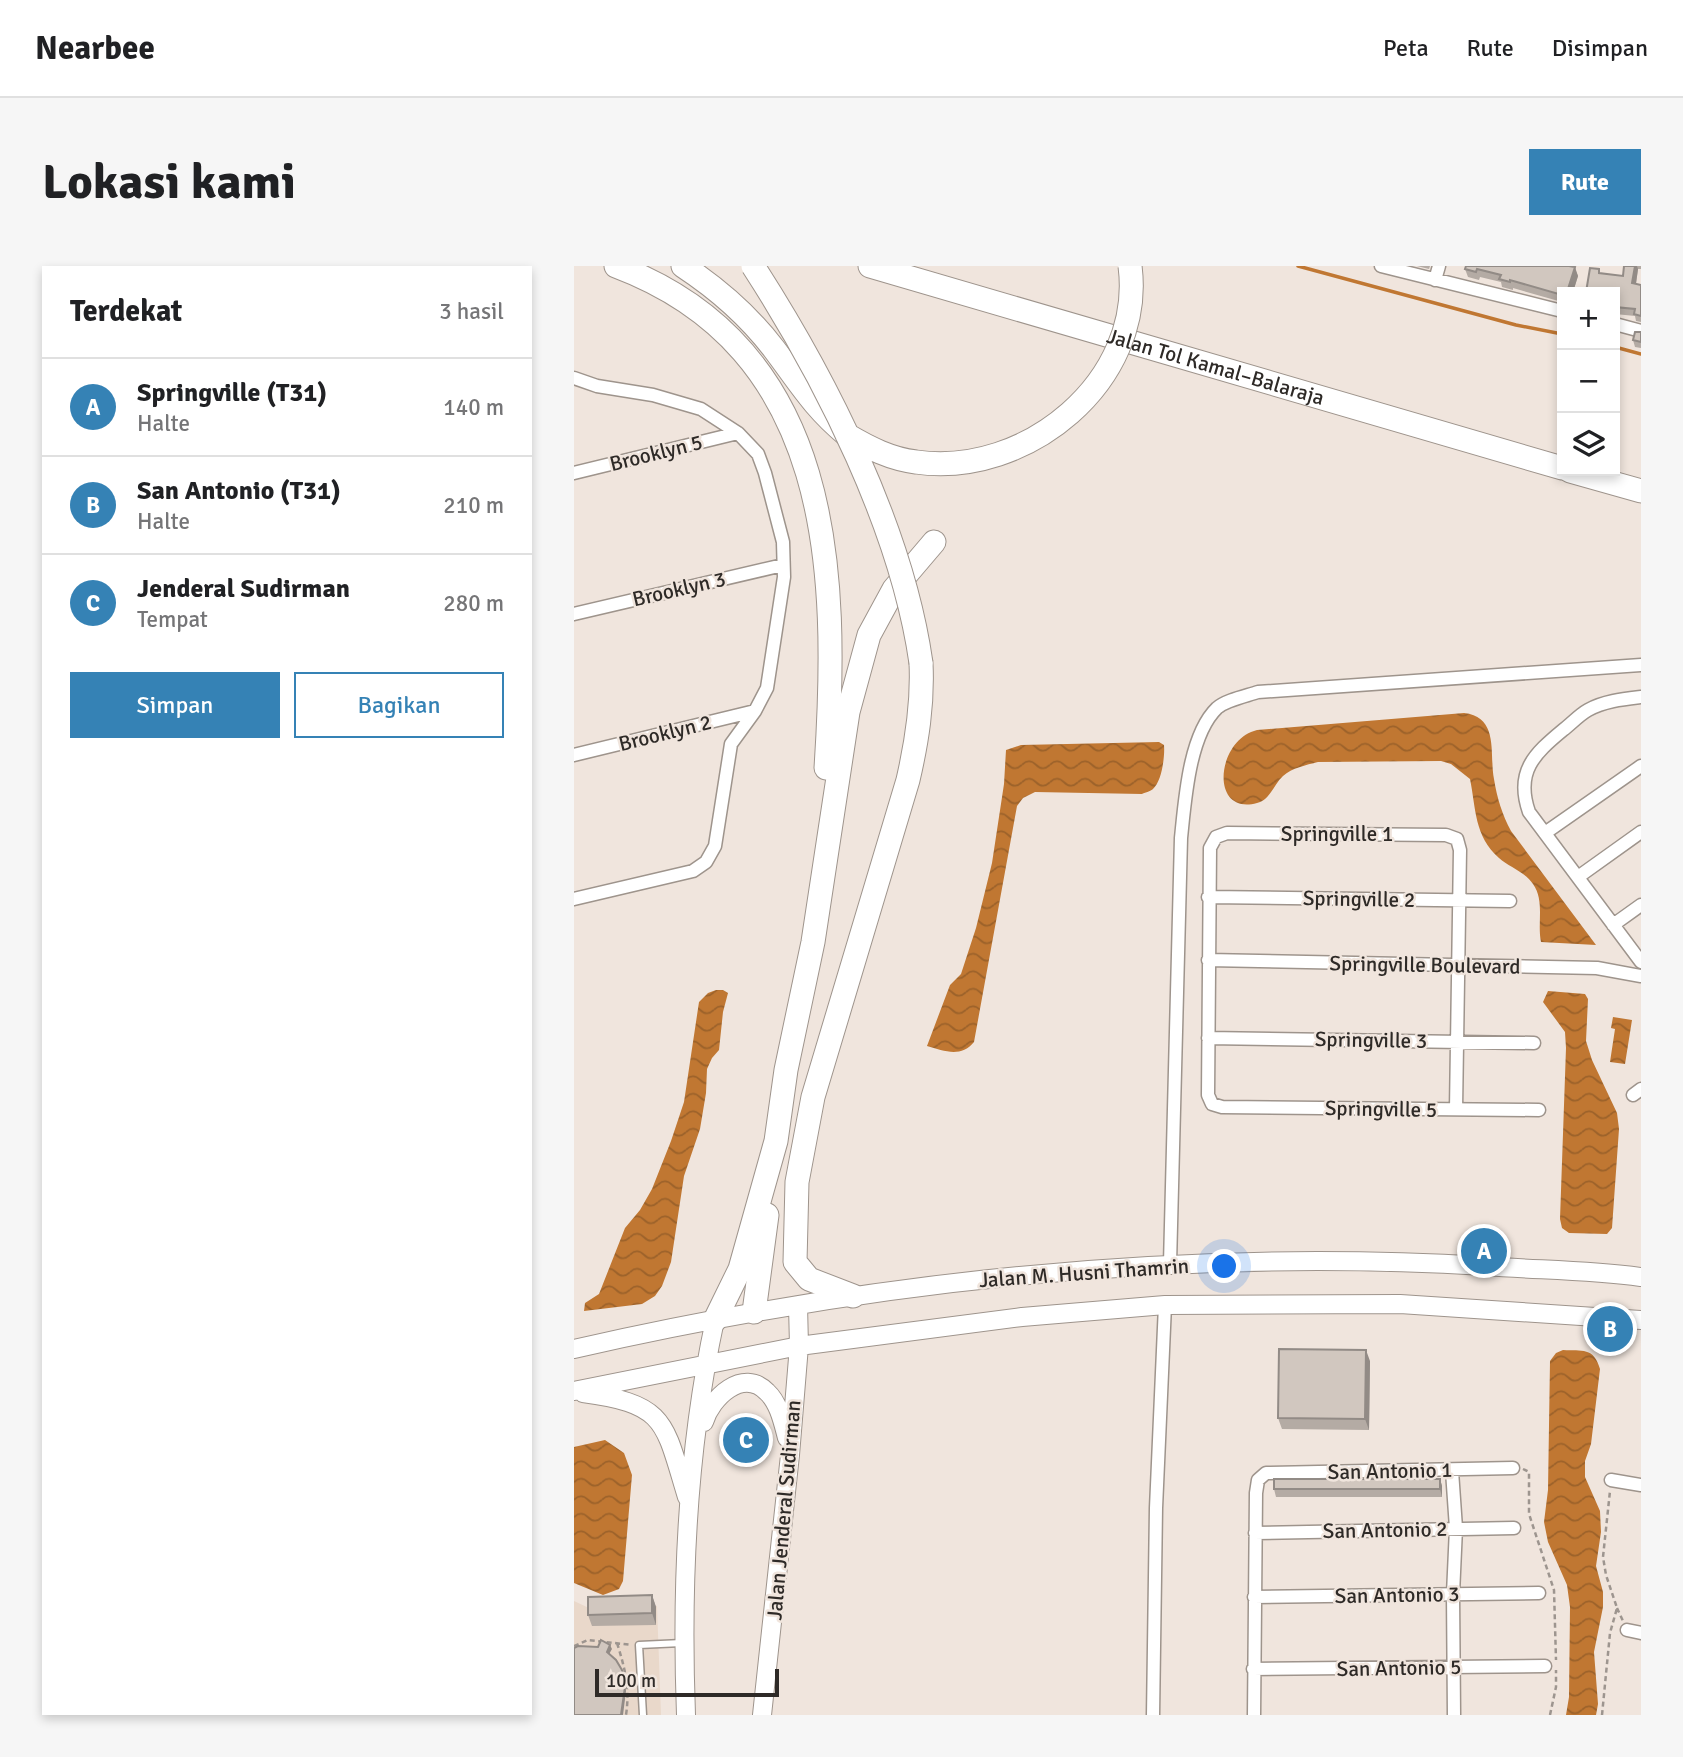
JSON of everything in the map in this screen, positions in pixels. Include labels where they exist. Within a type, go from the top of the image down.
[{"type":"highway","points":[[616,266],[687,302],[707,317],[741,351],[772,393],[786,419],[813,490],[827,571],[831,649],[830,709],[813,942]]},
{"type":"highway","points":[[682,266],[731,301],[753,324],[815,406],[847,435],[878,452],[898,459],[937,464],[982,459],[1007,452],[1028,442],[1070,413],[1104,375],[1116,352],[1126,326],[1131,300],[1130,266]]},
{"type":"highway","points":[[753,266],[794,334],[855,452],[897,562],[916,626],[921,663],[922,699],[918,736],[908,780],[813,1097],[798,1172],[794,1222],[795,1262],[809,1279],[853,1296]]},
{"type":"highway","name":"Jalan Tol Kamal–Balaraja","points":[[870,266],[1557,467]]},
{"type":"highway","points":[[1588,476],[1641,491]]},
{"type":"highway","points":[[754,1312],[786,1070],[813,942],[848,712],[869,635],[894,589],[934,542]]},
{"type":"highway","points":[[715,1320],[740,1269],[776,1141]]},
{"type":"main road","name":"Jalan M. Husni Thamrin","points":[[574,1349],[754,1312],[853,1296],[1046,1273],[1170,1264],[1395,1261],[1641,1277]]},
{"type":"main road","name":"Jalan M. Husni Thamrin","points":[[574,1391],[799,1346],[1010,1318],[1165,1305],[1400,1304],[1641,1320]]},
{"type":"main road","name":"Jalan Jenderal Sudirman","points":[[762,1715],[790,1455],[799,1346],[798,1305]]},
{"type":"main road","points":[[686,1715],[683,1642],[690,1507],[706,1364],[715,1320]]},
{"type":"main road","points":[[695,1456],[707,1412],[712,1404],[726,1391],[746,1382],[762,1387],[774,1401],[790,1455]]},
{"type":"main road","points":[[574,1391],[623,1400],[651,1413],[668,1438],[690,1507]]},
{"type":"street","points":[[1381,266],[1557,310]]},
{"type":"street","points":[[1436,280],[1439,266]]},
{"type":"street","points":[[1620,325],[1641,331]]},
{"type":"street","points":[[574,378],[597,386],[653,395],[701,410],[738,433],[758,454],[765,473],[783,542],[784,577],[767,688],[755,711],[731,744],[715,846],[706,862],[693,872],[574,899]]},
{"type":"street","name":"Brooklyn 5","points":[[574,473],[738,433]]},
{"type":"street","name":"Brooklyn 3","points":[[574,614],[783,565]]},
{"type":"street","points":[[1170,1264],[1181,838],[1188,781],[1200,733],[1218,706],[1258,692],[1641,665]]},
{"type":"street","points":[[1641,697],[1613,701],[1588,710],[1538,751],[1524,780],[1523,796],[1529,812],[1641,962]]},
{"type":"street","name":"Brooklyn 2","points":[[574,755],[755,711]]},
{"type":"street","points":[[1545,833],[1641,766]]},
{"type":"street","points":[[1578,877],[1641,832]]},
{"type":"street","name":"Springville 1","points":[[1208,897],[1210,848],[1216,837],[1227,833],[1446,835],[1457,839],[1460,850],[1459,900]]},
{"type":"street","points":[[1208,897],[1208,1038]]},
{"type":"street","name":"Springville 2","points":[[1208,897],[1510,901]]},
{"type":"street","points":[[1456,1109],[1459,900]]},
{"type":"street","points":[[1613,925],[1641,905]]},
{"type":"street","name":"Springville Boulevard","points":[[1208,960],[1597,968],[1641,976]]},
{"type":"street","name":"Springville 3","points":[[1208,1038],[1534,1042]]},
{"type":"street","name":"Springville 5","points":[[1208,1038],[1208,1095],[1212,1104],[1222,1107],[1539,1110]]},
{"type":"street","points":[[1153,1715],[1156,1508],[1165,1305]]},
{"type":"street","name":"San Antonio 1","points":[[1255,1533],[1258,1480],[1266,1474],[1514,1468]]},
{"type":"street","points":[[1452,1471],[1455,1528],[1454,1715]]},
{"type":"street","points":[[1611,1480],[1641,1485]]},
{"type":"street","name":"San Antonio 2","points":[[1255,1533],[1514,1528]]},
{"type":"street","points":[[1254,1715],[1255,1533]]},
{"type":"street","name":"San Antonio 3","points":[[1254,1597],[1539,1592]]},
{"type":"street","points":[[1627,1630],[1641,1633]]},
{"type":"street","name":"San Antonio 5","points":[[1253,1669],[1545,1666]]},
{"type":"lane","points":[[643,1715],[639,1645],[683,1642]]},
{"type":"path","points":[[1602,1715],[1610,1633],[1617,1608],[1603,1557],[1611,1480]]},
{"type":"path","points":[[574,1646],[588,1640],[639,1645]]},
{"type":"path","points":[[617,1643],[626,1670],[626,1715]]},
{"type":"shaded area","points":[[574,1601],[589,1608],[657,1606],[661,1715],[574,1715]]},
{"type":"water","points":[[1464,713],[1475,716],[1488,729],[1497,793],[1511,831],[1596,945],[1541,942],[1537,891],[1526,876],[1503,861],[1491,849],[1477,821],[1470,779],[1451,764],[1441,761],[1318,762],[1287,773],[1265,799],[1257,803],[1242,804],[1231,798],[1225,788],[1226,761],[1233,747],[1243,737],[1257,730]]},
{"type":"water","points":[[1159,742],[1164,745],[1164,755],[1159,780],[1153,789],[1142,794],[1035,792],[1023,798],[1017,806],[974,1042],[958,1052],[927,1046],[950,985],[961,974],[976,928],[992,863],[1004,784],[1006,750],[1021,745]]},
{"type":"water","points":[[716,990],[728,993],[719,1050],[707,1069],[700,1129],[684,1176],[671,1262],[662,1286],[655,1296],[642,1304],[584,1311],[585,1303],[599,1294],[625,1228],[652,1189],[684,1102],[699,1002],[708,993]]},
{"type":"water","points":[[1548,991],[1585,994],[1588,999],[1586,1041],[1617,1113],[1619,1129],[1612,1228],[1607,1234],[1569,1233],[1562,1228],[1560,1219],[1566,1048],[1565,1032],[1543,1002]]},
{"type":"water","points":[[1613,1017],[1632,1020],[1625,1064],[1610,1062],[1615,1029],[1611,1028]]},
{"type":"water","points":[[1563,1350],[1591,1354],[1600,1369],[1591,1444],[1585,1461],[1585,1477],[1600,1511],[1601,1532],[1596,1566],[1603,1592],[1603,1607],[1594,1652],[1598,1704],[1596,1715],[1566,1715],[1569,1697],[1570,1607],[1567,1585],[1548,1542],[1544,1522],[1548,1490],[1550,1361],[1556,1353]]},
{"type":"water","points":[[605,1440],[624,1453],[632,1475],[623,1581],[619,1589],[603,1595],[574,1583],[574,1447]]},
{"type":"building","points":[[1466,266],[1575,267],[1569,287],[1557,287],[1557,294],[1499,279],[1501,275],[1465,269]]},
{"type":"building","points":[[1624,266],[1635,266],[1632,283],[1641,285],[1641,316],[1634,314],[1635,309],[1620,308],[1620,287],[1587,287],[1590,268],[1599,269],[1599,273],[1623,276]]},
{"type":"building","points":[[1635,332],[1641,332],[1641,342],[1633,340]]},
{"type":"building","points":[[1279,1349],[1366,1350],[1365,1419],[1278,1418]]},
{"type":"building","points":[[1274,1479],[1440,1479],[1440,1489],[1274,1489]]},
{"type":"building","points":[[652,1595],[652,1613],[588,1615],[588,1597]]},
{"type":"building","points":[[601,1640],[610,1645],[607,1652],[622,1670],[625,1687],[621,1715],[574,1715],[574,1648],[598,1647]]},
{"type":"waterway","points":[[1298,266],[1516,325],[1557,333]]},
{"type":"waterway","points":[[1620,348],[1641,354]]},
{"type":"place","name":"Springville (T31)","points":[[1484,1251]]},
{"type":"place","name":"San Antonio (T31)","points":[[1610,1329]]},
{"type":"place","name":"Jenderal Sudirman","points":[[746,1440]]}]
